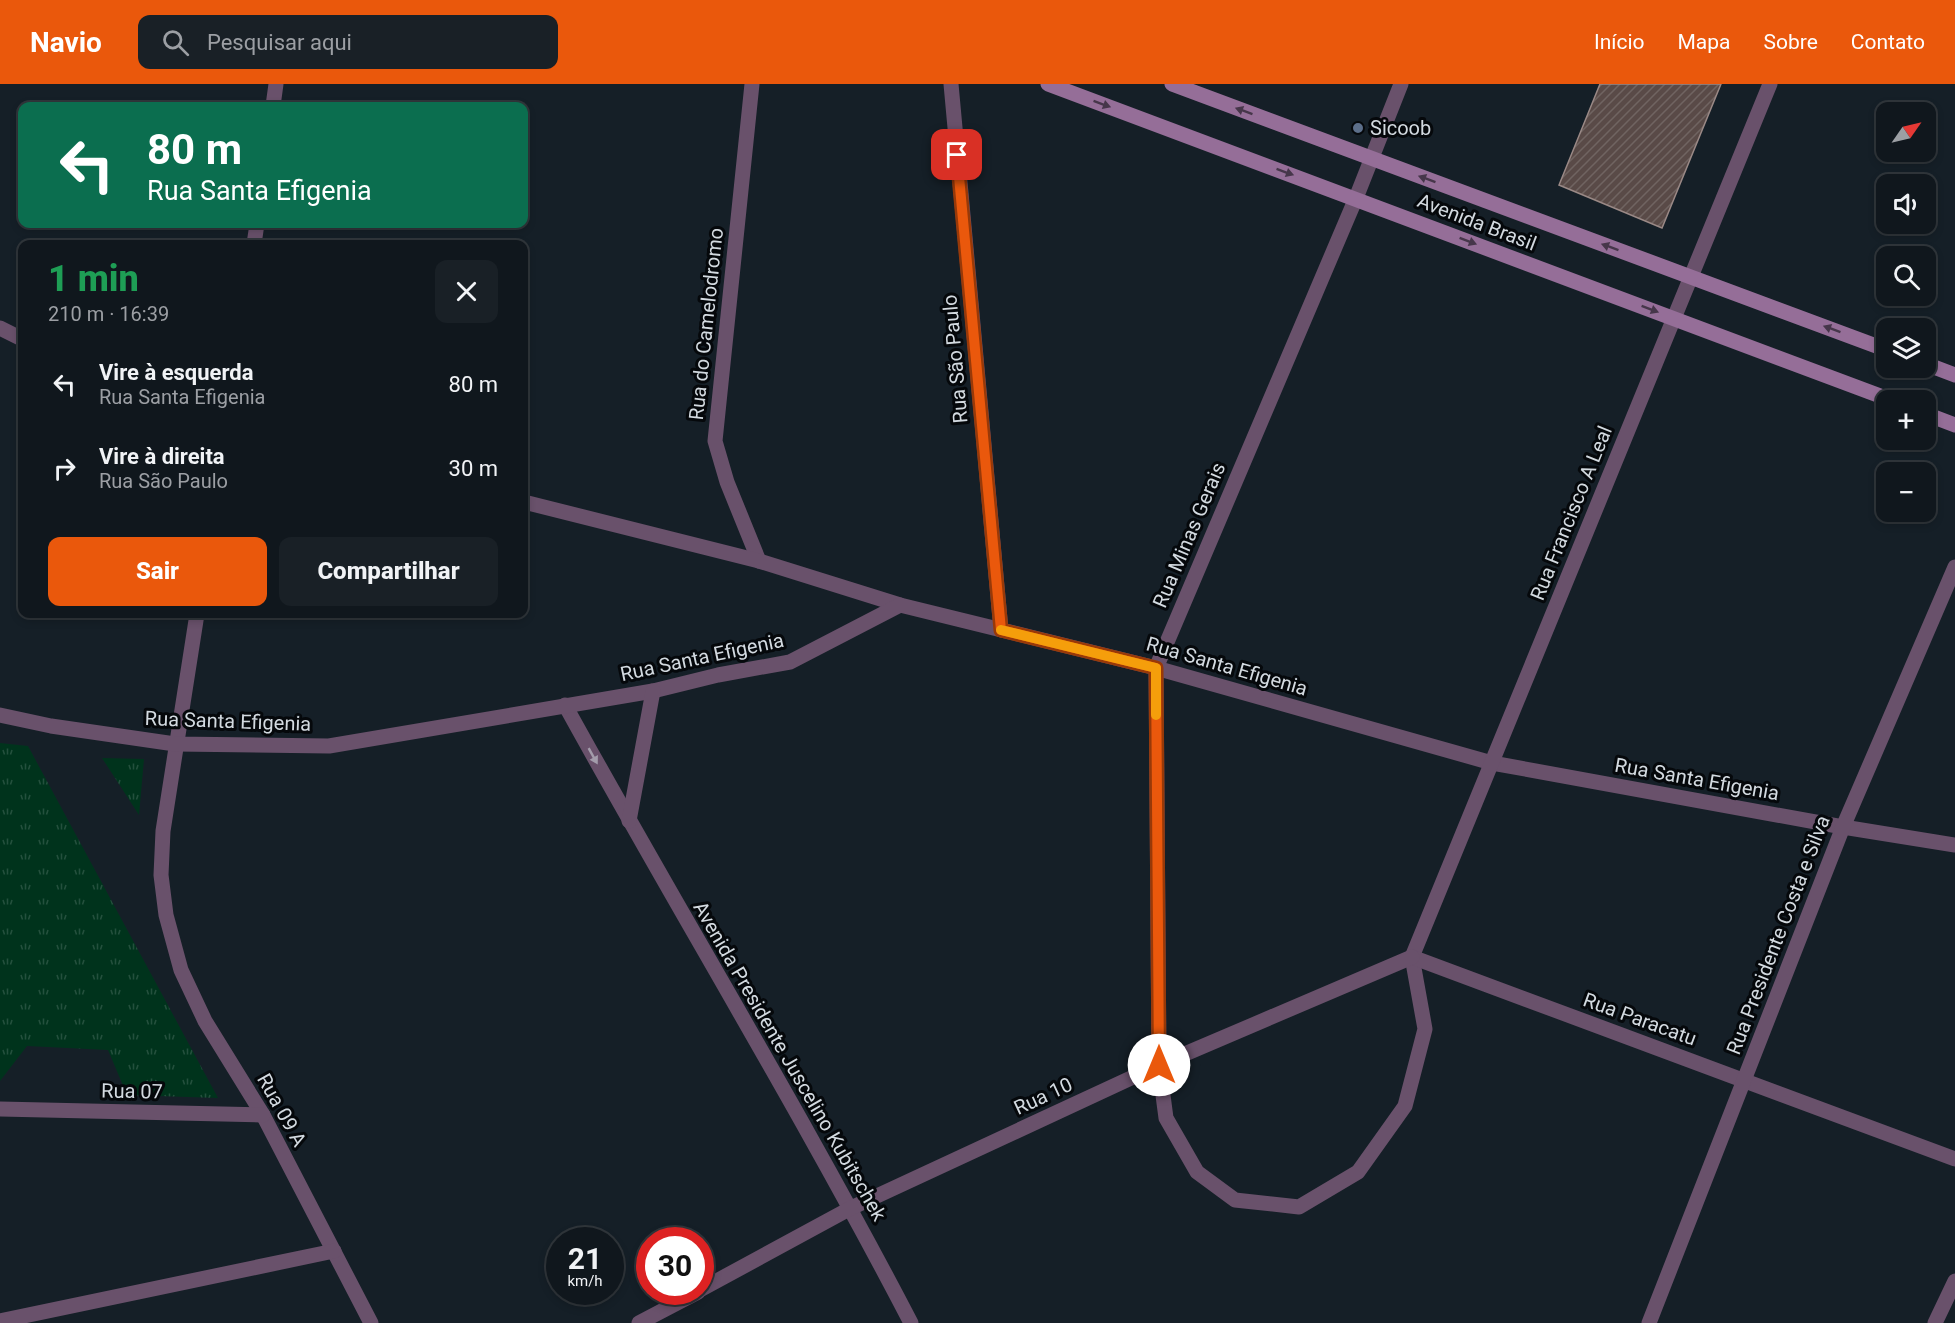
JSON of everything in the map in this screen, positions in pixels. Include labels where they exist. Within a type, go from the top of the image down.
[{"type":"street","points":[[274,102],[276,84]]},
{"type":"street","name":"Rua do Camelodromo","points":[[753,84],[715,441],[727,482],[759,561]]},
{"type":"street","name":"Rua São Paulo","points":[[951,84],[1001,630]]},
{"type":"street","name":"Avenida Brasil","points":[[1048,84],[1064,87],[1876,394]]},
{"type":"street","name":"Avenida Brasil","points":[[1172,84],[1876,346]]},
{"type":"street","name":"Rua Minas Gerais","points":[[1401,84],[1356,198],[1156,668],[1159,1065],[1166,1118],[1197,1172],[1236,1200],[1299,1207],[1358,1172],[1405,1106],[1425,1029],[1412,957]]},
{"type":"street","name":"Rua Francisco A Leal","points":[[1412,957],[1770,84]]},
{"type":"street","points":[[0,328],[18,337]]},
{"type":"street","points":[[1936,368],[1955,375]]},
{"type":"street","points":[[1936,418],[1955,425]]},
{"type":"street","points":[[528,503],[759,561],[900,605]]},
{"type":"street","name":"Rua Presidente Costa e Silva","points":[[1649,1323],[1843,826],[1955,567]]},
{"type":"street","name":"Rua Santa Efigenia","points":[[0,715],[51,726],[176,744],[329,746],[653,692],[718,675],[790,662],[900,605],[1156,668],[1492,763],[1955,845]]},
{"type":"street","name":"Rua 09 A","points":[[196,618],[163,831],[161,874],[166,915],[181,970],[205,1021],[262,1115],[371,1323]]},
{"type":"street","points":[[629,821],[653,692]]},
{"type":"street","name":"Avenida Presidente Juscelino Kubitschek","points":[[565,705],[851,1208],[911,1323]]},
{"type":"street","name":"Rua 10","points":[[714,1283],[851,1208],[1159,1065],[1412,957]]},
{"type":"street","name":"Rua Paracatu","points":[[1412,957],[1955,1159]]},
{"type":"street","name":"Rua 07","points":[[0,1109],[262,1115]]},
{"type":"street","points":[[0,1321],[334,1251]]},
{"type":"street","points":[[1935,1323],[1955,1281]]},
{"type":"street","name":"Rua 10","points":[[639,1323],[673,1305]]},
{"type":"green space","points":[[0,743],[28,746],[218,1098],[127,1095],[108,1050],[27,1046],[0,1081]]},
{"type":"green space","points":[[102,758],[144,759],[139,815]]},
{"type":"building","points":[[1600,84],[1721,84],[1662,228],[1559,185]]},
{"type":"slow traffic","points":[[1001,630],[1156,668],[1156,715]]},
{"type":"place","name":"Sicoob","points":[[1358,128]]},
{"type":"route","points":[[957,155],[1001,630],[1156,668],[1159,1065]]}]
